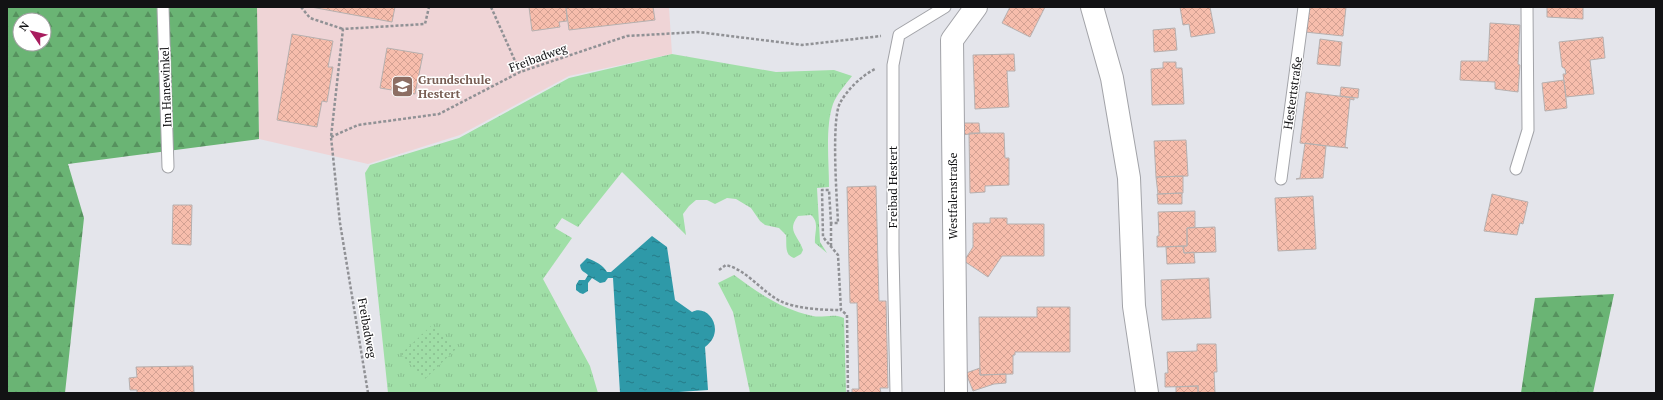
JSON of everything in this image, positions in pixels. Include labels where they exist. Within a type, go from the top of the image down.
[{"type":"street","name":"Westfalenstraße","points":[[956,393],[952,40],[976,7]]},
{"type":"street","points":[[1092,7],[1112,78],[1129,178],[1134,306],[1147,393]]},
{"type":"lane","name":"Im Hanewinkel","points":[[164,7],[168,166]]},
{"type":"lane","points":[[899,35],[945,7]]},
{"type":"lane","name":"Hestertstraße","points":[[1281,179],[1304,7]]},
{"type":"lane","points":[[1516,169],[1528,130],[1527,7]]},
{"type":"lane","name":"Freibad Hestert","points":[[896,393],[893,252],[892,65],[899,35]]},
{"type":"path","points":[[301,7],[310,18],[343,30],[425,24],[428,7]]},
{"type":"path","points":[[490,7],[520,72]]},
{"type":"path","points":[[330,137],[343,30]]},
{"type":"path","name":"Freibadweg","points":[[368,393],[340,223],[330,137],[358,124],[439,114],[520,72],[628,36],[698,32],[802,44],[899,35]]},
{"type":"path","points":[[831,223],[838,223],[836,122],[840,104],[857,82],[872,70],[884,65],[892,65]]},
{"type":"path","points":[[831,247],[829,190],[822,190],[823,237],[831,247],[838,255],[841,310]]},
{"type":"path","points":[[719,270],[726,265],[736,267],[781,301],[815,310],[841,310],[847,315],[848,393]]},
{"type":"shaded area","name":"Grundschule Hestert","points":[[257,7],[669,7],[672,54],[569,76],[460,135],[368,164],[259,139]]},
{"type":"green space","points":[[7,7],[257,7],[259,139],[68,164],[84,218],[65,393],[7,393]]},
{"type":"green space","points":[[672,54],[776,72],[834,70],[852,76],[841,90],[833,104],[831,113],[828,134],[829,187],[817,188],[820,242],[827,253],[815,243],[816,225],[814,218],[811,215],[798,216],[793,226],[794,233],[803,250],[801,254],[794,258],[787,252],[786,235],[779,228],[765,225],[760,221],[751,208],[736,199],[727,198],[715,204],[707,200],[696,200],[683,214],[686,235],[622,172],[578,227],[562,218],[555,228],[572,238],[543,279],[590,366],[598,393],[388,393],[365,173],[370,165],[459,138],[569,78]]},
{"type":"green space","points":[[734,275],[771,300],[801,313],[813,316],[836,316],[844,318],[846,393],[750,393],[733,312],[718,283]]},
{"type":"green space","points":[[1614,294],[1593,393],[1521,393],[1535,298]]},
{"type":"green space","points":[[432,325],[456,349],[424,380],[401,354]]},
{"type":"water","points":[[652,236],[667,247],[675,300],[692,312],[698,310],[704,311],[713,320],[715,327],[714,334],[711,341],[705,347],[708,390],[664,393],[620,393],[613,278],[608,278],[605,282],[600,283],[592,278],[588,283],[588,291],[583,294],[576,290],[576,285],[579,280],[585,280],[588,275],[580,267],[580,265],[587,258],[603,267],[607,272],[611,272]]},
{"type":"building","points":[[311,7],[395,7],[392,22]]},
{"type":"building","points":[[529,7],[566,7],[567,21],[559,22],[560,27],[532,31]]},
{"type":"building","points":[[566,7],[653,7],[655,20],[569,30]]},
{"type":"building","points":[[1010,7],[1045,7],[1030,37],[1002,23]]},
{"type":"building","points":[[1180,7],[1210,7],[1215,33],[1191,37],[1189,24],[1183,25]]},
{"type":"building","points":[[1308,7],[1346,7],[1343,36],[1305,32]]},
{"type":"building","points":[[1547,7],[1583,7],[1583,19],[1547,17]]},
{"type":"building","points":[[1490,23],[1520,25],[1518,92],[1495,89],[1495,82],[1460,80],[1461,61],[1488,61]]},
{"type":"building","points":[[1175,28],[1177,50],[1154,52],[1153,30]]},
{"type":"building","points":[[292,34],[333,41],[328,67],[333,67],[327,102],[322,101],[317,127],[277,120]]},
{"type":"building","points":[[1603,37],[1605,58],[1590,60],[1594,94],[1566,97],[1563,74],[1566,74],[1565,69],[1562,67],[1559,42]]},
{"type":"building","points":[[1320,39],[1342,42],[1340,66],[1317,64]]},
{"type":"building","points":[[387,48],[423,54],[415,94],[380,88]]},
{"type":"building","points":[[1014,54],[1015,71],[1007,71],[1009,107],[975,109],[973,55]]},
{"type":"building","points":[[1163,62],[1176,62],[1176,68],[1182,68],[1184,104],[1152,105],[1151,69],[1163,68]]},
{"type":"building","points":[[1564,80],[1567,108],[1545,111],[1542,83]]},
{"type":"building","points":[[1341,87],[1359,89],[1358,98],[1340,96]]},
{"type":"building","points":[[1306,92],[1354,98],[1354,100],[1350,99],[1345,147],[1348,148],[1300,143]]},
{"type":"building","points":[[960,123],[979,123],[980,133],[960,135]]},
{"type":"building","points":[[969,133],[1004,133],[1005,158],[1009,158],[1009,185],[985,186],[985,192],[970,193]]},
{"type":"building","points":[[1186,140],[1188,176],[1156,177],[1154,141]]},
{"type":"building","points":[[1305,143],[1326,146],[1323,178],[1296,179],[1300,178]]},
{"type":"building","points":[[1183,176],[1183,193],[1158,194],[1156,177]]},
{"type":"building","points":[[876,186],[879,301],[886,301],[888,388],[880,388],[881,393],[852,393],[852,389],[859,389],[857,303],[850,303],[847,187]]},
{"type":"building","points":[[1182,193],[1182,204],[1158,204],[1157,194]]},
{"type":"building","points":[[1492,194],[1528,202],[1523,224],[1520,223],[1517,235],[1484,231]]},
{"type":"building","points":[[1313,196],[1316,249],[1278,251],[1275,198]]},
{"type":"building","points":[[173,205],[192,205],[191,245],[172,244]]},
{"type":"building","points":[[1195,211],[1195,227],[1187,228],[1187,246],[1157,247],[1157,236],[1159,236],[1158,212]]},
{"type":"building","points":[[990,218],[1007,218],[1007,224],[1044,224],[1044,256],[1002,256],[988,277],[964,261],[973,247],[973,223],[990,223]]},
{"type":"building","points":[[1215,227],[1216,252],[1184,253],[1183,246],[1187,246],[1187,228]]},
{"type":"building","points":[[1183,246],[1184,253],[1194,252],[1195,263],[1167,264],[1166,247]]},
{"type":"building","points":[[1209,278],[1211,318],[1162,320],[1161,280]]},
{"type":"building","points":[[1037,307],[1070,307],[1070,352],[1015,352],[1015,355],[1013,355],[1013,374],[980,375],[979,317],[1037,317]]},
{"type":"building","points":[[1197,344],[1216,344],[1217,372],[1214,372],[1215,393],[1198,393],[1198,386],[1165,387],[1165,373],[1168,373],[1167,352],[1197,351]]},
{"type":"building","points":[[193,366],[194,393],[137,393],[137,390],[130,390],[129,378],[137,377],[136,367]]},
{"type":"building","points":[[980,368],[980,375],[1006,374],[1006,383],[994,384],[973,391],[966,373]]},
{"type":"building","points":[[1198,386],[1198,393],[1176,393],[1176,387]]},
{"type":"place","name":"Grundschule Hestert","points":[[403,87]]}]
